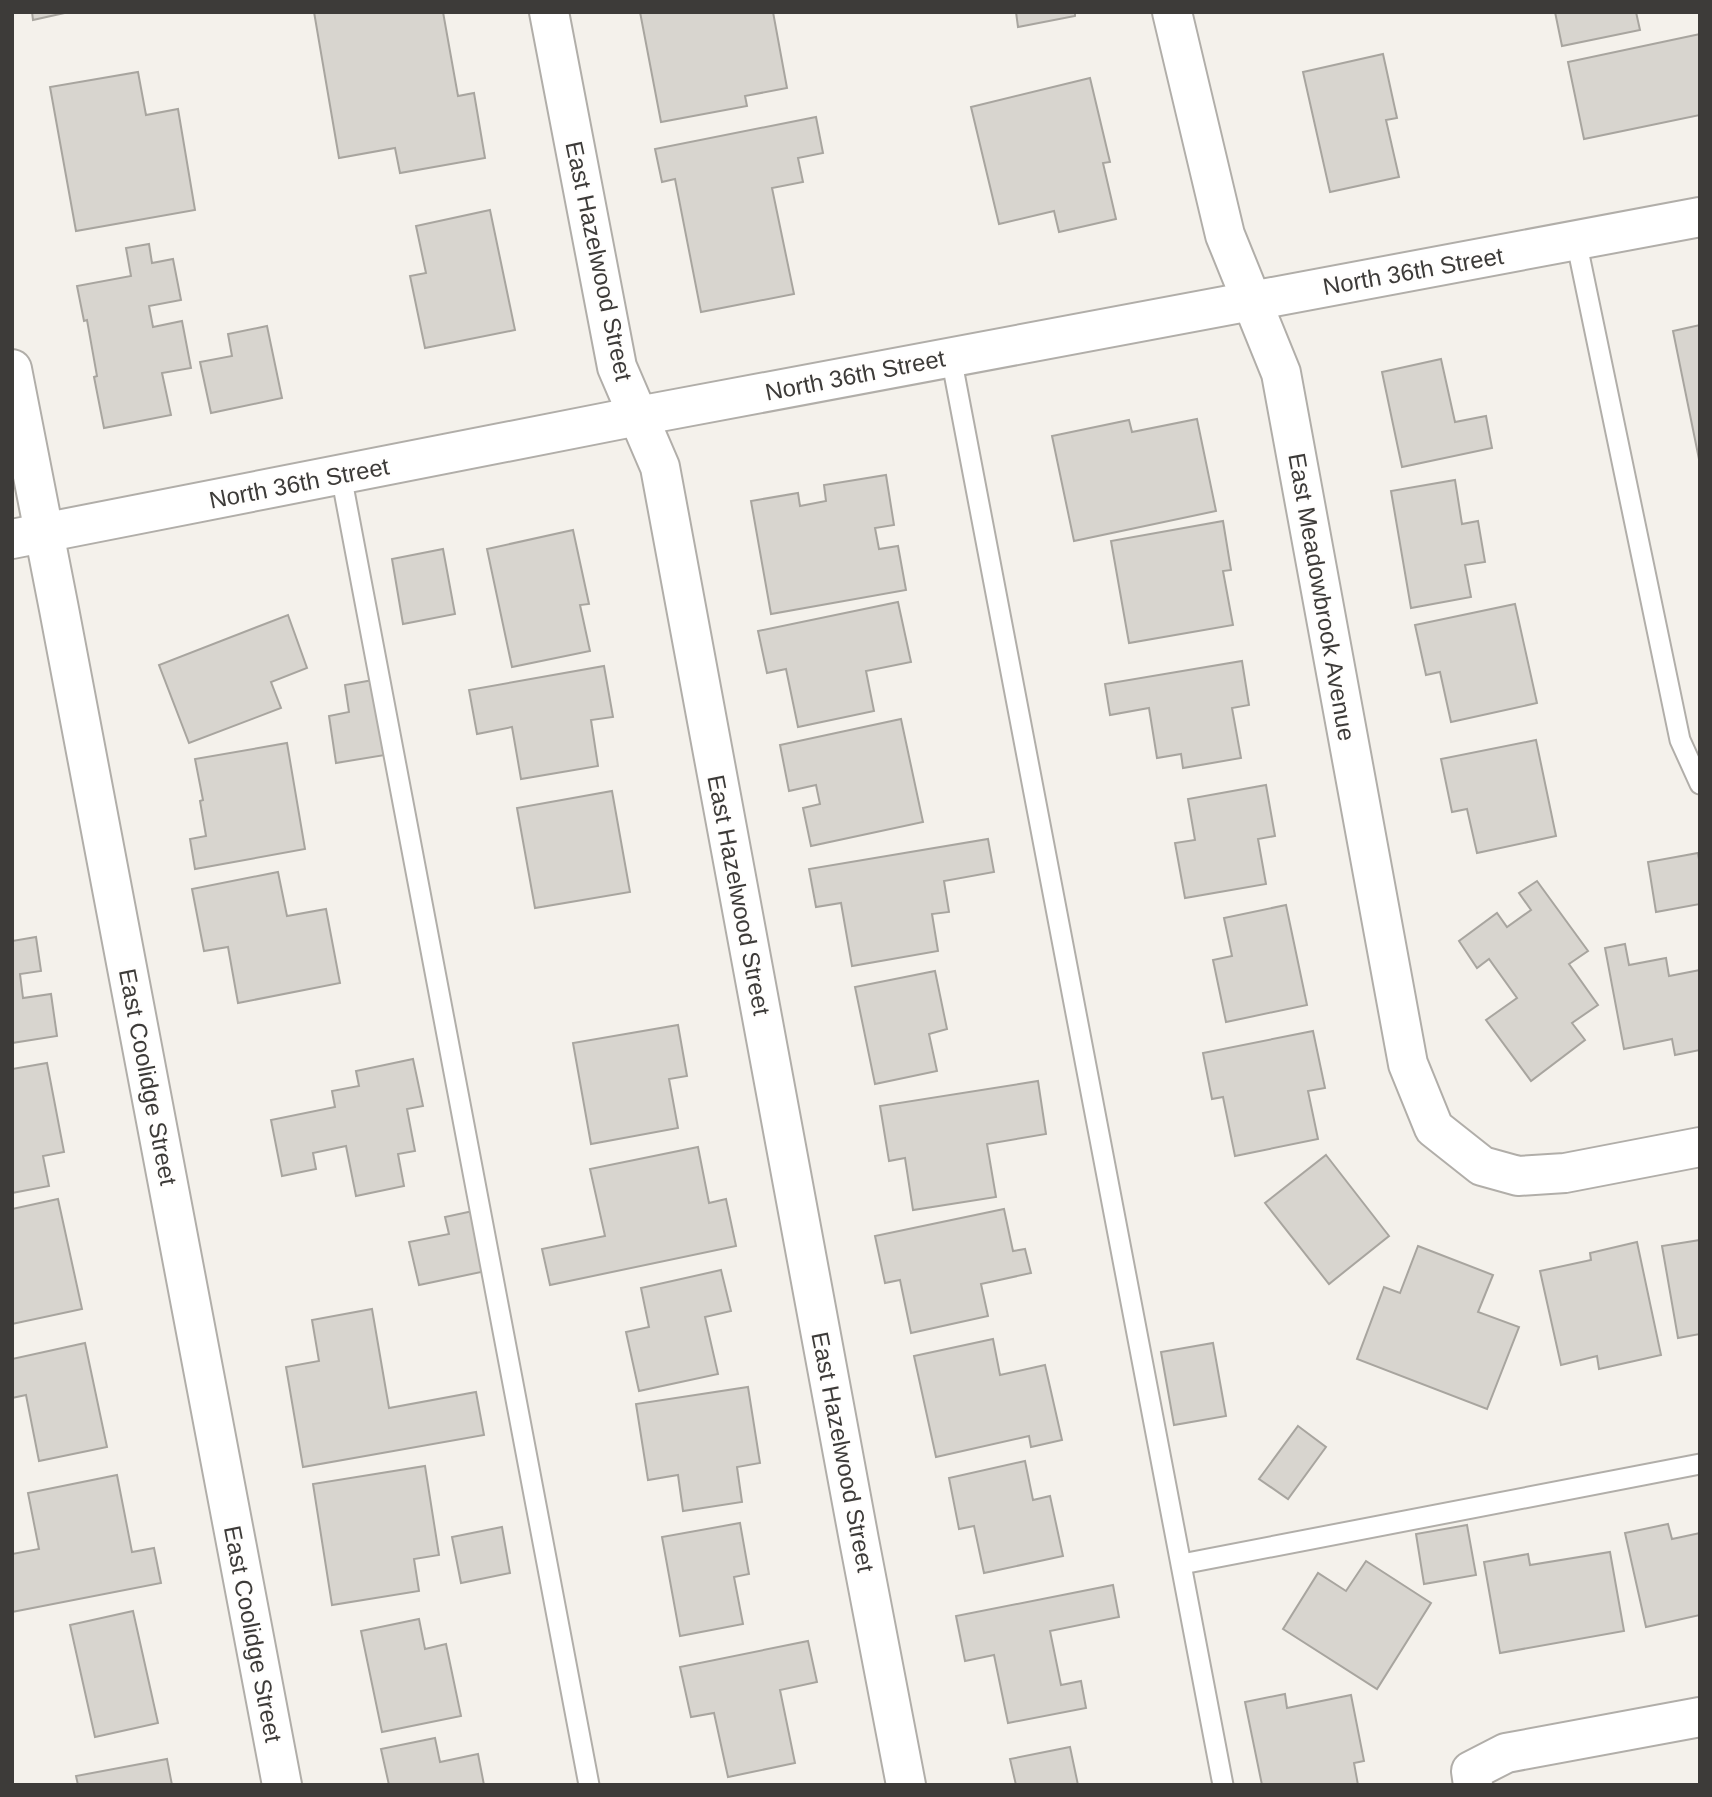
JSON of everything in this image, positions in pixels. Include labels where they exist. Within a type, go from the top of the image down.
[{"type":"street","name":"East Hazelwood Street","points":[[549,12],[617,367],[660,467],[906,1785]]},
{"type":"street","name":"East Meadowbrook Avenue","points":[[1172,12],[1225,235],[1281,373],[1408,1064],[1434,1128],[1482,1166],[1518,1176],[1566,1173],[1700,1147]]},
{"type":"street","name":"North 36th Street","points":[[28,536],[638,416],[1700,217]]},
{"type":"street","name":"East Coolidge Street","points":[[12,369],[28,536],[282,1785]]},
{"type":"street","points":[[1472,1778],[1506,1753],[1700,1717]]},
{"type":"lane","points":[[1576,240],[1680,740],[1700,784]]},
{"type":"lane","points":[[951,357],[1223,1785]]},
{"type":"lane","points":[[341,475],[589,1785]]},
{"type":"lane","points":[[1182,1564],[1700,1464]]},
{"type":"building","points":[[32,12],[69,12],[33,20]]},
{"type":"building","points":[[314,12],[443,12],[458,96],[474,93],[485,158],[400,173],[395,148],[339,158]]},
{"type":"building","points":[[640,12],[773,12],[787,88],[745,96],[747,106],[661,122]]},
{"type":"building","points":[[1016,12],[1075,12],[1075,16],[1018,27]]},
{"type":"building","points":[[1555,12],[1636,12],[1640,30],[1562,46]]},
{"type":"building","points":[[1700,34],[1700,115],[1584,139],[1568,62]]},
{"type":"building","points":[[1383,54],[1397,118],[1386,120],[1399,177],[1330,192],[1303,72]]},
{"type":"building","points":[[138,72],[146,115],[178,109],[195,210],[76,231],[50,87]]},
{"type":"building","points":[[1090,78],[1110,162],[1103,163],[1116,219],[1059,232],[1054,211],[999,224],[971,107]]},
{"type":"building","points":[[816,117],[823,153],[798,158],[803,182],[772,188],[794,294],[701,312],[675,179],[662,182],[655,149]]},
{"type":"building","points":[[490,210],[515,330],[425,348],[410,276],[426,273],[416,226]]},
{"type":"building","points":[[149,244],[152,263],[173,259],[181,300],[149,306],[153,327],[182,321],[191,368],[162,373],[171,415],[104,428],[87,320],[84,321],[77,286],[131,276],[126,248]]},
{"type":"building","points":[[1700,325],[1700,464],[1673,331]]},
{"type":"building","points":[[267,326],[282,398],[211,413],[200,362],[232,356],[228,334]]},
{"type":"building","points":[[1441,359],[1455,422],[1486,416],[1492,448],[1402,467],[1382,372]]},
{"type":"building","points":[[1197,419],[1216,511],[1074,541],[1052,436],[1129,420],[1132,432]]},
{"type":"building","points":[[886,475],[894,525],[875,528],[879,549],[898,546],[906,590],[771,614],[751,501],[798,493],[800,506],[826,501],[824,485]]},
{"type":"building","points":[[1455,480],[1462,524],[1478,521],[1485,562],[1465,565],[1471,597],[1411,608],[1391,491]]},
{"type":"building","points":[[1223,521],[1231,570],[1223,571],[1233,625],[1129,643],[1111,541]]},
{"type":"building","points":[[573,530],[589,604],[580,605],[590,651],[512,667],[487,549]]},
{"type":"building","points":[[443,549],[455,614],[403,624],[392,559]]},
{"type":"building","points":[[898,602],[911,662],[866,671],[874,711],[798,727],[786,669],[767,673],[758,631]]},
{"type":"building","points":[[1515,604],[1537,703],[1451,722],[1440,672],[1426,675],[1415,625]]},
{"type":"building","points":[[288,615],[307,668],[271,682],[281,708],[189,743],[159,665]]},
{"type":"building","points":[[1242,661],[1249,705],[1232,708],[1241,758],[1183,768],[1181,754],[1157,758],[1149,708],[1110,715],[1105,684]]},
{"type":"building","points":[[604,666],[613,717],[591,720],[598,766],[521,779],[512,727],[477,734],[469,690]]},
{"type":"building","points":[[373,680],[385,755],[336,763],[329,716],[349,712],[345,685]]},
{"type":"building","points":[[901,719],[923,822],[811,846],[803,808],[820,804],[816,785],[789,791],[780,745]]},
{"type":"building","points":[[1536,740],[1556,836],[1477,853],[1467,809],[1452,812],[1441,759]]},
{"type":"building","points":[[287,743],[305,849],[195,869],[190,839],[206,836],[200,801],[203,800],[195,759]]},
{"type":"building","points":[[1266,785],[1275,836],[1258,839],[1266,884],[1185,898],[1175,843],[1195,840],[1188,799]]},
{"type":"building","points":[[612,791],[630,892],[535,908],[517,808]]},
{"type":"building","points":[[988,839],[994,872],[944,881],[949,912],[932,914],[938,951],[852,966],[841,903],[816,907],[809,869]]},
{"type":"building","points":[[1698,853],[1700,904],[1656,912],[1648,862]]},
{"type":"building","points":[[278,872],[287,916],[326,909],[340,983],[238,1003],[228,947],[204,951],[192,889]]},
{"type":"building","points":[[1537,881],[1588,951],[1569,964],[1598,1005],[1572,1023],[1585,1040],[1531,1081],[1486,1020],[1517,998],[1489,959],[1477,968],[1459,941],[1497,913],[1507,927],[1531,910],[1519,893]]},
{"type":"building","points":[[1286,905],[1307,1005],[1226,1022],[1213,960],[1232,956],[1224,918]]},
{"type":"building","points":[[36,937],[41,971],[20,974],[23,998],[51,994],[57,1036],[12,1043],[12,941]]},
{"type":"building","points":[[1625,944],[1629,965],[1666,958],[1669,976],[1700,970],[1700,1050],[1675,1055],[1672,1039],[1624,1049],[1605,948]]},
{"type":"building","points":[[935,971],[947,1029],[929,1034],[937,1071],[875,1084],[855,987]]},
{"type":"building","points":[[678,1025],[687,1076],[669,1079],[678,1128],[591,1144],[573,1043]]},
{"type":"building","points":[[1313,1031],[1325,1088],[1308,1091],[1318,1139],[1235,1156],[1223,1097],[1212,1099],[1203,1053]]},
{"type":"building","points":[[413,1059],[423,1106],[407,1109],[415,1151],[398,1154],[404,1186],[356,1196],[346,1146],[313,1153],[316,1169],[282,1176],[271,1120],[335,1107],[332,1091],[359,1086],[356,1071]]},
{"type":"building","points":[[47,1063],[64,1152],[43,1156],[49,1186],[12,1193],[12,1069]]},
{"type":"building","points":[[1038,1081],[1046,1134],[987,1144],[996,1197],[913,1210],[905,1158],[889,1161],[880,1106]]},
{"type":"building","points":[[698,1147],[709,1203],[726,1199],[736,1246],[550,1285],[542,1249],[605,1236],[590,1169]]},
{"type":"building","points":[[1326,1155],[1389,1236],[1329,1284],[1265,1203]]},
{"type":"building","points":[[58,1199],[82,1309],[12,1324],[12,1209]]},
{"type":"building","points":[[1004,1209],[1013,1251],[1025,1249],[1031,1273],[981,1284],[988,1316],[911,1333],[900,1280],[885,1283],[875,1236]]},
{"type":"building","points":[[473,1211],[486,1271],[419,1285],[409,1242],[449,1234],[445,1217]]},
{"type":"building","points":[[1700,1240],[1700,1334],[1678,1338],[1662,1246]]},
{"type":"building","points":[[1637,1242],[1661,1355],[1599,1369],[1597,1356],[1561,1365],[1540,1271],[1591,1260],[1590,1253]]},
{"type":"building","points":[[1418,1246],[1493,1275],[1478,1312],[1519,1327],[1487,1409],[1357,1359],[1384,1287],[1400,1293]]},
{"type":"building","points":[[721,1270],[731,1311],[705,1317],[718,1374],[639,1391],[626,1332],[649,1327],[641,1288]]},
{"type":"building","points":[[372,1309],[389,1408],[476,1392],[484,1435],[303,1467],[286,1367],[319,1361],[312,1320]]},
{"type":"building","points":[[993,1339],[1000,1375],[1045,1365],[1062,1440],[1031,1447],[1029,1436],[936,1457],[914,1356]]},
{"type":"building","points":[[85,1343],[107,1447],[39,1461],[26,1395],[12,1398],[12,1359]]},
{"type":"building","points":[[1213,1343],[1226,1416],[1174,1425],[1161,1352]]},
{"type":"building","points":[[748,1387],[760,1463],[737,1467],[742,1502],[683,1511],[678,1475],[648,1480],[636,1404]]},
{"type":"building","points":[[1298,1426],[1326,1447],[1288,1499],[1259,1479]]},
{"type":"building","points":[[1025,1461],[1033,1500],[1050,1496],[1063,1556],[984,1573],[974,1526],[959,1529],[949,1478]]},
{"type":"building","points":[[425,1466],[439,1555],[414,1559],[419,1591],[332,1605],[313,1484]]},
{"type":"building","points":[[117,1475],[132,1552],[154,1548],[161,1583],[12,1612],[12,1554],[39,1549],[28,1493]]},
{"type":"building","points":[[740,1523],[749,1574],[734,1577],[743,1624],[680,1636],[662,1537]]},
{"type":"building","points":[[1668,1524],[1672,1539],[1700,1533],[1700,1615],[1646,1627],[1625,1533]]},
{"type":"building","points":[[1467,1525],[1476,1575],[1424,1584],[1416,1534]]},
{"type":"building","points":[[502,1527],[510,1573],[461,1583],[452,1537]]},
{"type":"building","points":[[1610,1552],[1624,1631],[1500,1653],[1484,1562],[1528,1554],[1530,1565]]},
{"type":"building","points":[[1366,1561],[1431,1603],[1377,1689],[1283,1629],[1318,1573],[1346,1591]]},
{"type":"building","points":[[1113,1585],[1119,1617],[1050,1631],[1061,1685],[1081,1681],[1086,1708],[1008,1723],[994,1655],[965,1661],[956,1616]]},
{"type":"building","points":[[133,1611],[158,1723],[95,1737],[70,1625]]},
{"type":"building","points":[[419,1619],[425,1649],[446,1644],[461,1716],[382,1732],[361,1631]]},
{"type":"building","points":[[808,1641],[817,1682],[780,1690],[795,1763],[728,1777],[714,1713],[691,1717],[680,1667]]},
{"type":"building","points":[[1285,1694],[1287,1708],[1351,1695],[1364,1761],[1354,1763],[1358,1785],[1262,1785],[1245,1702]]},
{"type":"building","points":[[435,1738],[440,1762],[478,1754],[484,1785],[389,1785],[381,1749]]},
{"type":"building","points":[[1070,1747],[1078,1785],[1016,1785],[1010,1759]]},
{"type":"building","points":[[167,1759],[172,1785],[78,1785],[76,1776]]}]
